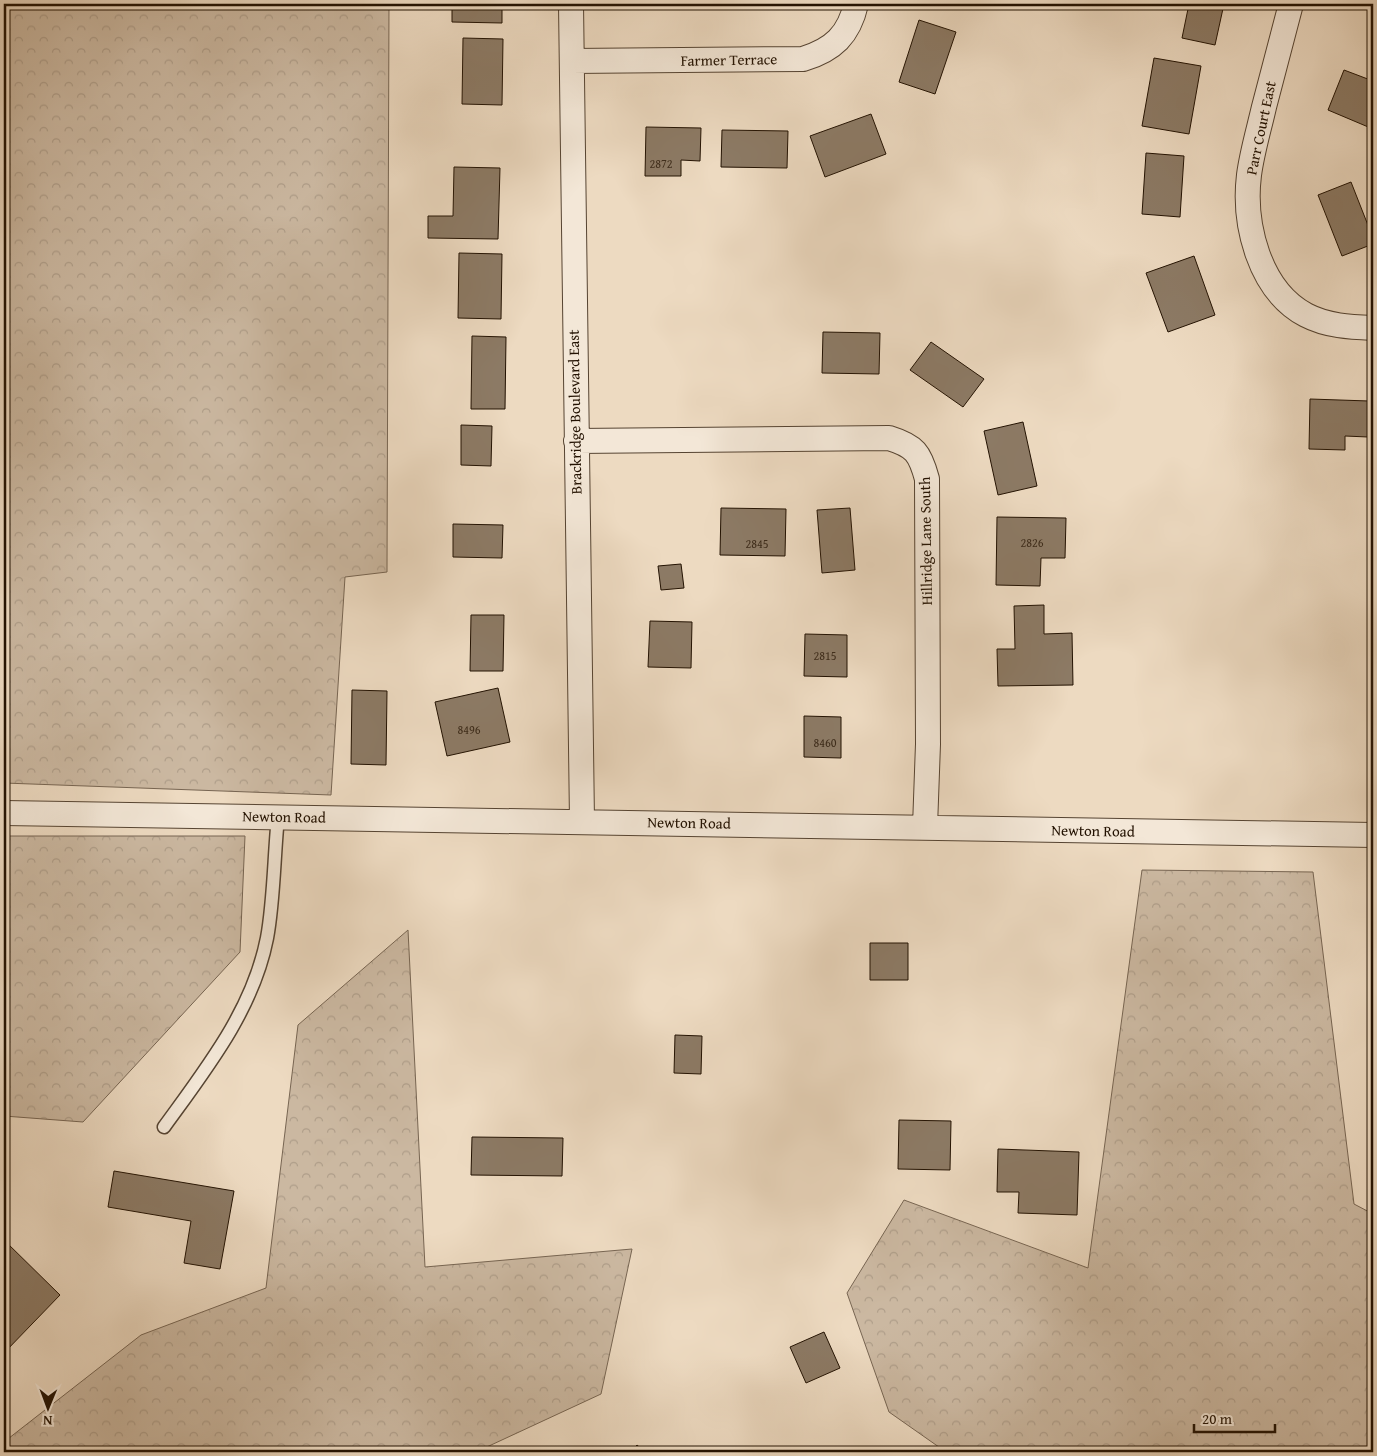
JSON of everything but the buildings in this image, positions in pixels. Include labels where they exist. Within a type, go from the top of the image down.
[{"type":"street","name":"Brackridge Boulevard East","points":[[571,4],[582,821]]},
{"type":"street","name":"Farmer Terrace","points":[[572,62],[803,59],[820,54],[834,46],[846,33],[856,4]]},
{"type":"street","name":"Parr Court East","points":[[1290,4],[1249,174],[1248,204],[1251,232],[1260,259],[1271,281],[1288,301],[1306,315],[1327,324],[1373,328]]},
{"type":"street","name":"Hillridge Lane South","points":[[576,441],[889,438],[906,444],[916,451],[927,479],[928,744],[925,827]]},
{"type":"street","name":"Newton Road","points":[[4,813],[1373,835]]},
{"type":"lane","points":[[164,1127],[237,1020],[253,985],[267,938],[278,817]]},
{"type":"green space","points":[[4,4],[389,4],[387,572],[345,577],[331,795],[4,783]]},
{"type":"green space","points":[[4,836],[245,836],[240,952],[83,1122],[4,1116]]},
{"type":"green space","points":[[1142,870],[1313,872],[1354,1204],[1373,1214],[1373,1452],[946,1452],[889,1412],[847,1293],[904,1200],[1088,1268]]},
{"type":"green space","points":[[408,930],[425,1267],[632,1249],[601,1394],[476,1452],[4,1452],[4,1442],[141,1335],[266,1288],[298,1025]]}]
